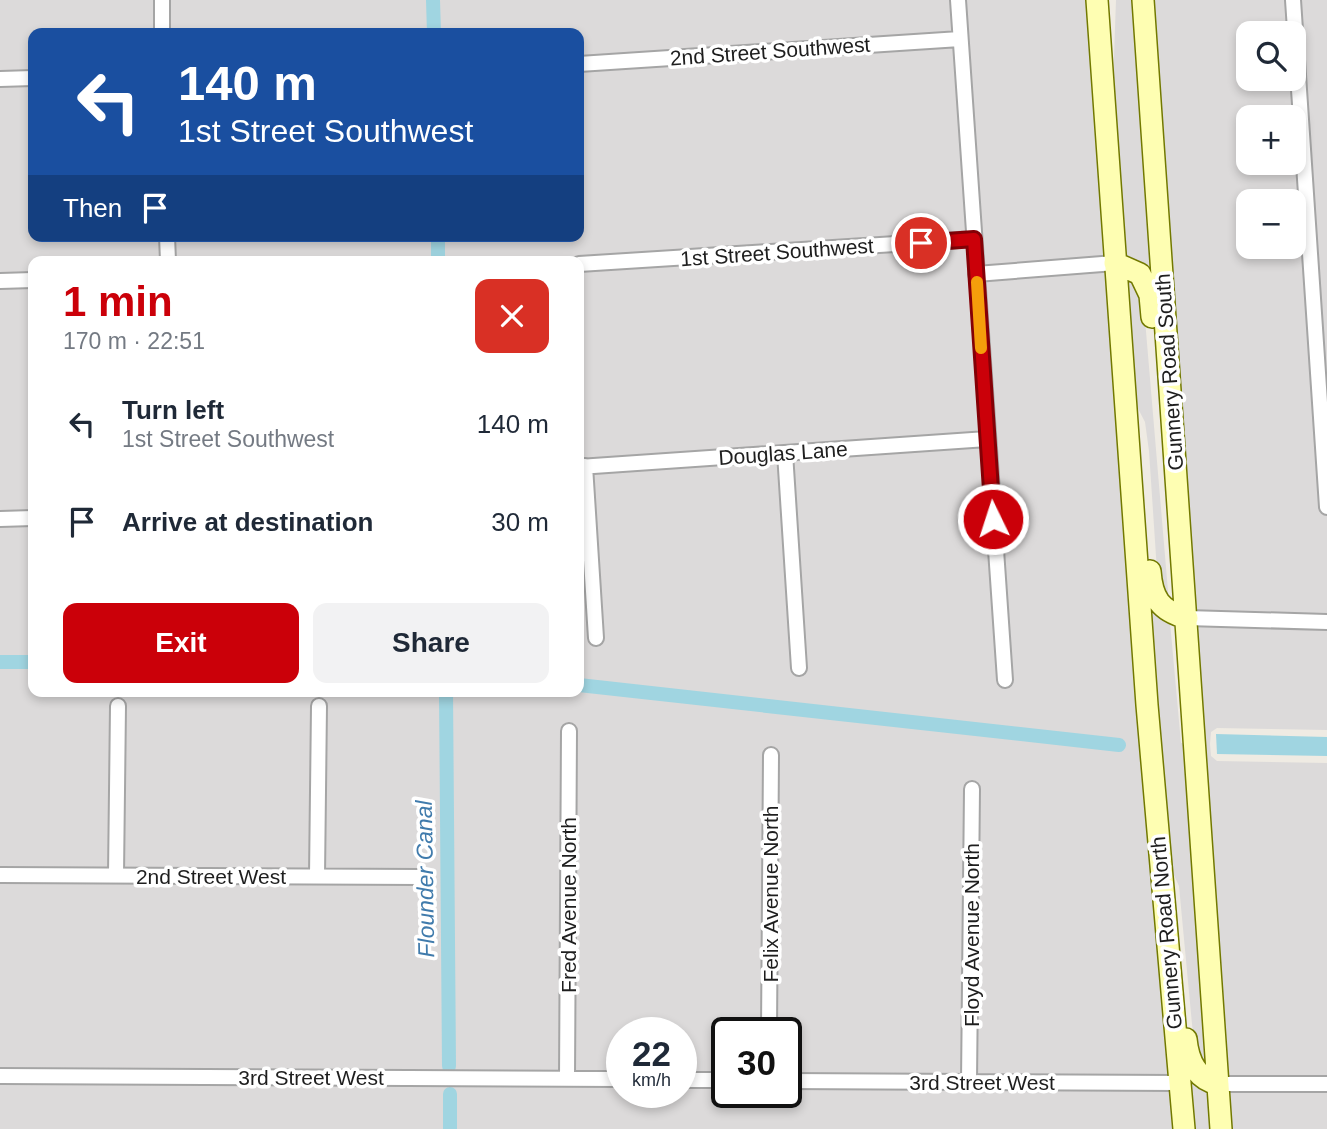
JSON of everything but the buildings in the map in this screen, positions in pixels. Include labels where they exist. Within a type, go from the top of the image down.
[{"type":"main road","points":[[1097,0],[1125,397],[1139,433],[1151,588],[1156,601],[1165,610],[1187,618]]},
{"type":"main road","points":[[1105,113],[1108,0]]},
{"type":"main road","name":"Gunnery Road South","points":[[1143,0],[1195,745]]},
{"type":"main road","points":[[1115,263],[1140,274],[1150,295],[1161,458],[1165,478],[1178,496]]},
{"type":"main road","name":"Gunnery Road North","points":[[1125,397],[1160,862],[1184,1129]]},
{"type":"main road","name":"Gunnery Road North","points":[[1195,745],[1221,1129]]},
{"type":"main road","points":[[1160,862],[1172,887],[1187,1046],[1192,1065],[1201,1076],[1218,1084]]},
{"type":"street","points":[[162,0],[162,28]]},
{"type":"street","points":[[958,0],[1005,680]]},
{"type":"street","points":[[1293,0],[1327,507]]},
{"type":"street","name":"2nd Street Southwest","points":[[584,64],[960,39]]},
{"type":"street","points":[[0,79],[28,78]]},
{"type":"street","name":"1st Street Southwest","points":[[584,264],[974,239]]},
{"type":"street","points":[[976,274],[1115,263]]},
{"type":"street","points":[[0,281],[28,280]]},
{"type":"street","name":"Douglas Lane","points":[[584,467],[987,439]]},
{"type":"street","points":[[785,453],[799,668]]},
{"type":"street","points":[[584,491],[596,638]]},
{"type":"street","points":[[0,519],[28,518]]},
{"type":"street","points":[[1187,618],[1327,622]]},
{"type":"street","points":[[116,875],[118,706]]},
{"type":"street","points":[[317,876],[319,706]]},
{"type":"street","name":"Fred Avenue North","points":[[567,1079],[569,731]]},
{"type":"street","name":"Felix Avenue North","points":[[769,1017],[771,755]]},
{"type":"street","name":"Floyd Avenue North","points":[[969,1082],[972,789]]},
{"type":"street","name":"2nd Street West","points":[[0,874],[422,877]]},
{"type":"street","name":"3rd Street West","points":[[0,1076],[606,1079]]},
{"type":"street","name":"3rd Street West","points":[[802,1081],[1179,1083]]},
{"type":"street","points":[[1218,1084],[1327,1084]]},
{"type":"shaded area","points":[[0,0],[1090,0],[1176,1129],[0,1129]]},
{"type":"shaded area","points":[[1116,0],[1136,0],[1156,291],[1121,257],[1112,113]]},
{"type":"shaded area","points":[[1151,0],[1327,0],[1327,730],[1217,728],[1211,732],[1210,744],[1211,756],[1217,761],[1327,763],[1327,1129],[1228,1129],[1186,500],[1188,497],[1185,493]]},
{"type":"shaded area","points":[[1123,274],[1129,276],[1143,296],[1169,603],[1158,586],[1145,422],[1131,395]]},
{"type":"shaded area","points":[[1146,596],[1170,622],[1181,743],[1188,744],[1210,1073],[1194,1045],[1179,886],[1167,860]]},
{"type":"shaded area","points":[[1187,1070],[1211,1091],[1213,1129],[1191,1129]]},
{"type":"water","points":[[1216,734],[1327,737],[1327,756],[1217,754]]},
{"type":"waterway","name":"Flounder Canal","points":[[433,0],[434,28]]},
{"type":"waterway","name":"Flounder Canal","points":[[438,242],[438,256]]},
{"type":"waterway","points":[[0,662],[28,662]]},
{"type":"waterway","points":[[584,686],[1119,745]]},
{"type":"waterway","name":"Flounder Canal","points":[[446,697],[449,1066]]},
{"type":"waterway","name":"Flounder Canal","points":[[450,1094],[450,1129]]},
{"type":"slow traffic","points":[[977,282],[981,348]]},
{"type":"route","points":[[921,243],[974,239],[993,519]]}]
